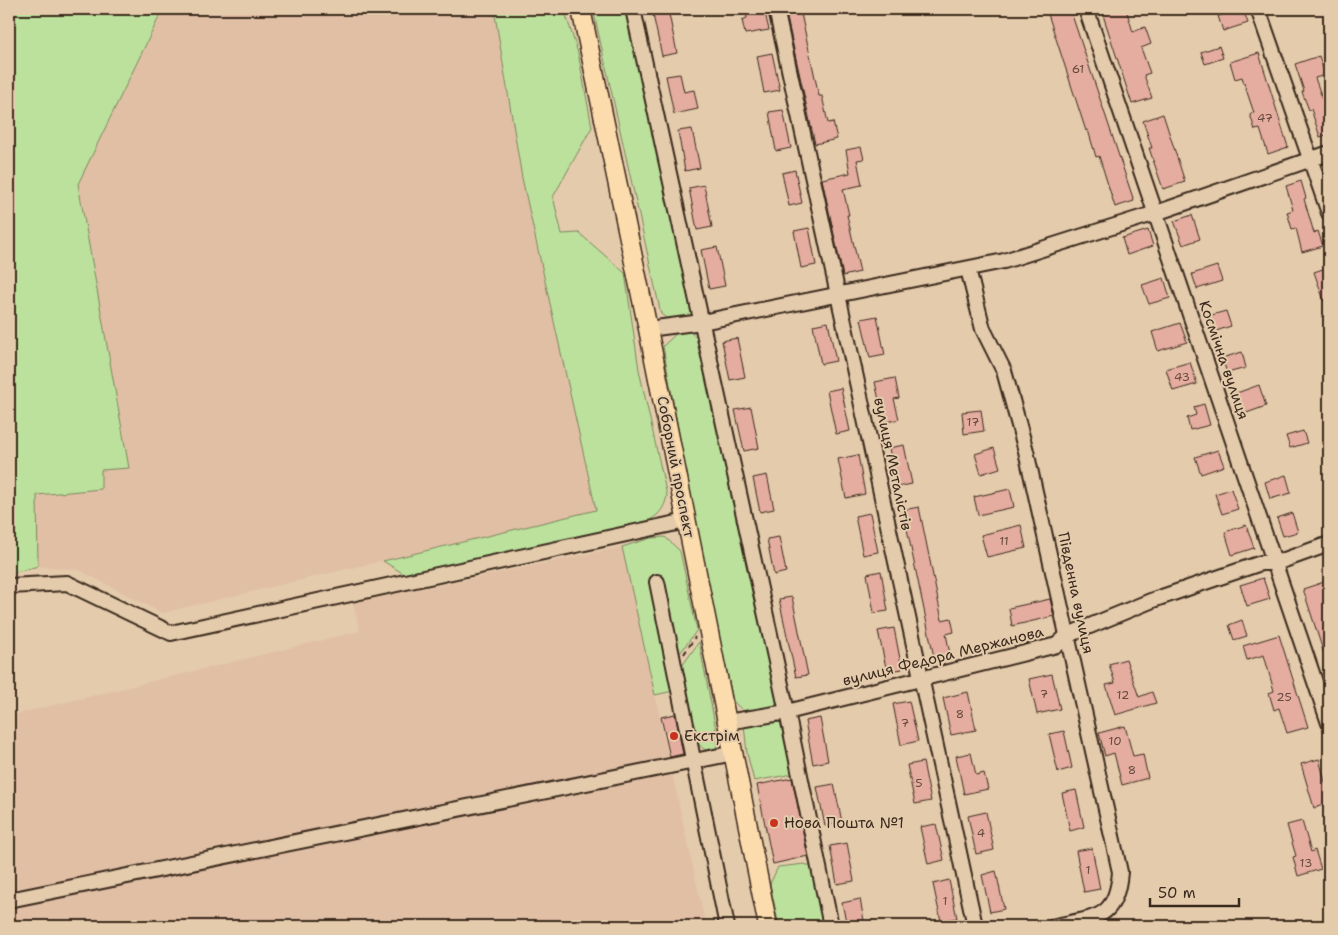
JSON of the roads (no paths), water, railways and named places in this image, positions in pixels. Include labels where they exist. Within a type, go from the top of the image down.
[{"type":"main road","name":"Соборний проспект","points":[[580,9],[648,329],[728,722],[765,926]]},
{"type":"street","points":[[632,9],[787,712],[831,926]]},
{"type":"street","name":"вулиця Металістів","points":[[776,9],[836,284],[840,292],[975,926]]},
{"type":"street","name":"Космічна вулиця","points":[[1086,9],[1276,562],[1329,723]]},
{"type":"street","points":[[1258,9],[1312,159],[1329,213]]},
{"type":"street","points":[[648,329],[702,322],[840,292],[1004,261],[1156,213],[1329,153]]},
{"type":"street","name":"Південна вулиця","points":[[968,269],[983,329],[1004,371],[1026,451],[1120,872],[1118,893],[1112,907],[1093,922],[1055,926]]},
{"type":"street","points":[[9,586],[67,583],[172,633],[686,521]]},
{"type":"street","name":"вулиця Федора Мержанова","points":[[728,722],[787,712],[922,680],[1056,645],[1068,635],[1153,600],[1261,563],[1276,562],[1329,544]]},
{"type":"street","points":[[657,582],[727,926]]},
{"type":"street","points":[[9,900],[734,753]]},
{"type":"place","name":"Екстрім","points":[[674,736]]},
{"type":"place","name":"Нова Пошта №1","points":[[774,823]]}]
